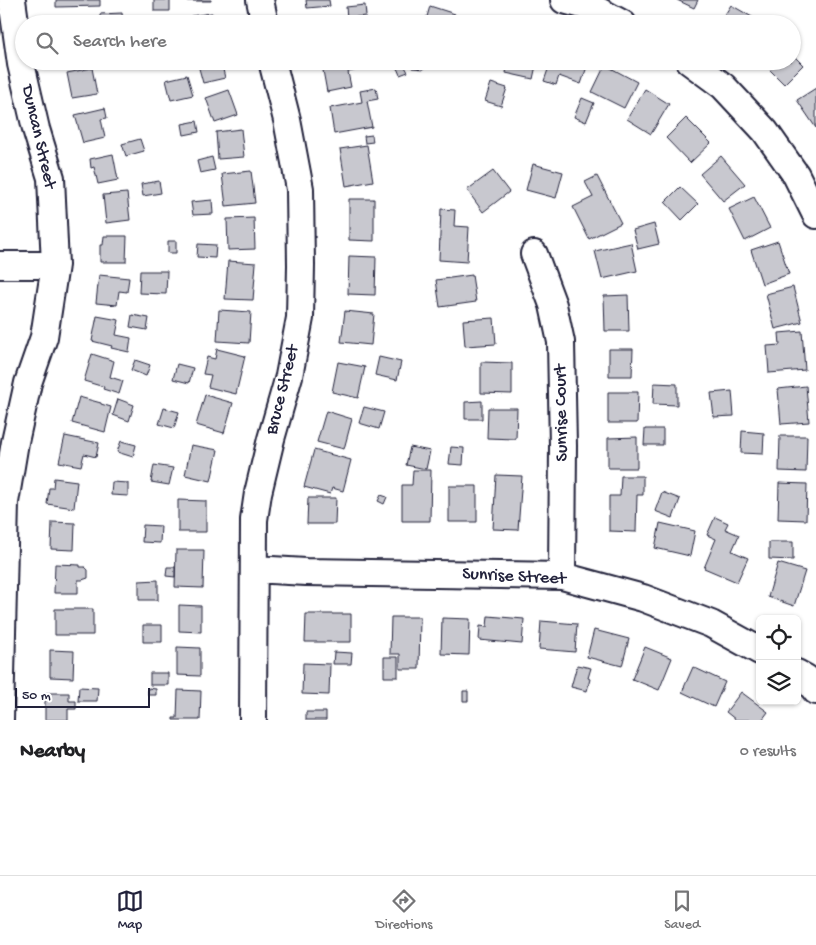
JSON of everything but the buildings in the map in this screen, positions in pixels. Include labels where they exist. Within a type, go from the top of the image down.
[{"type":"street","name":"Duncan Street","points":[[12,0],[15,21]]},
{"type":"street","points":[[260,0],[263,15]]},
{"type":"street","points":[[564,0],[593,8],[606,15]]},
{"type":"street","name":"Duncan Street","points":[[0,720],[5,502],[15,442],[28,383],[44,337],[55,264],[51,178],[36,129],[22,70]]},
{"type":"street","name":"Bruce Street","points":[[252,720],[254,520],[270,439],[289,376],[300,318],[300,189],[287,120],[274,70]]},
{"type":"street","points":[[701,70],[723,86],[765,131],[796,175],[816,215]]},
{"type":"street","name":"Sunrise Court","points":[[534,254],[553,305],[561,342],[563,446],[562,576]]},
{"type":"street","points":[[0,265],[55,264]]},
{"type":"street","name":"Sunrise Street","points":[[254,569],[316,572],[562,576],[643,598],[711,624],[756,649]]}]
